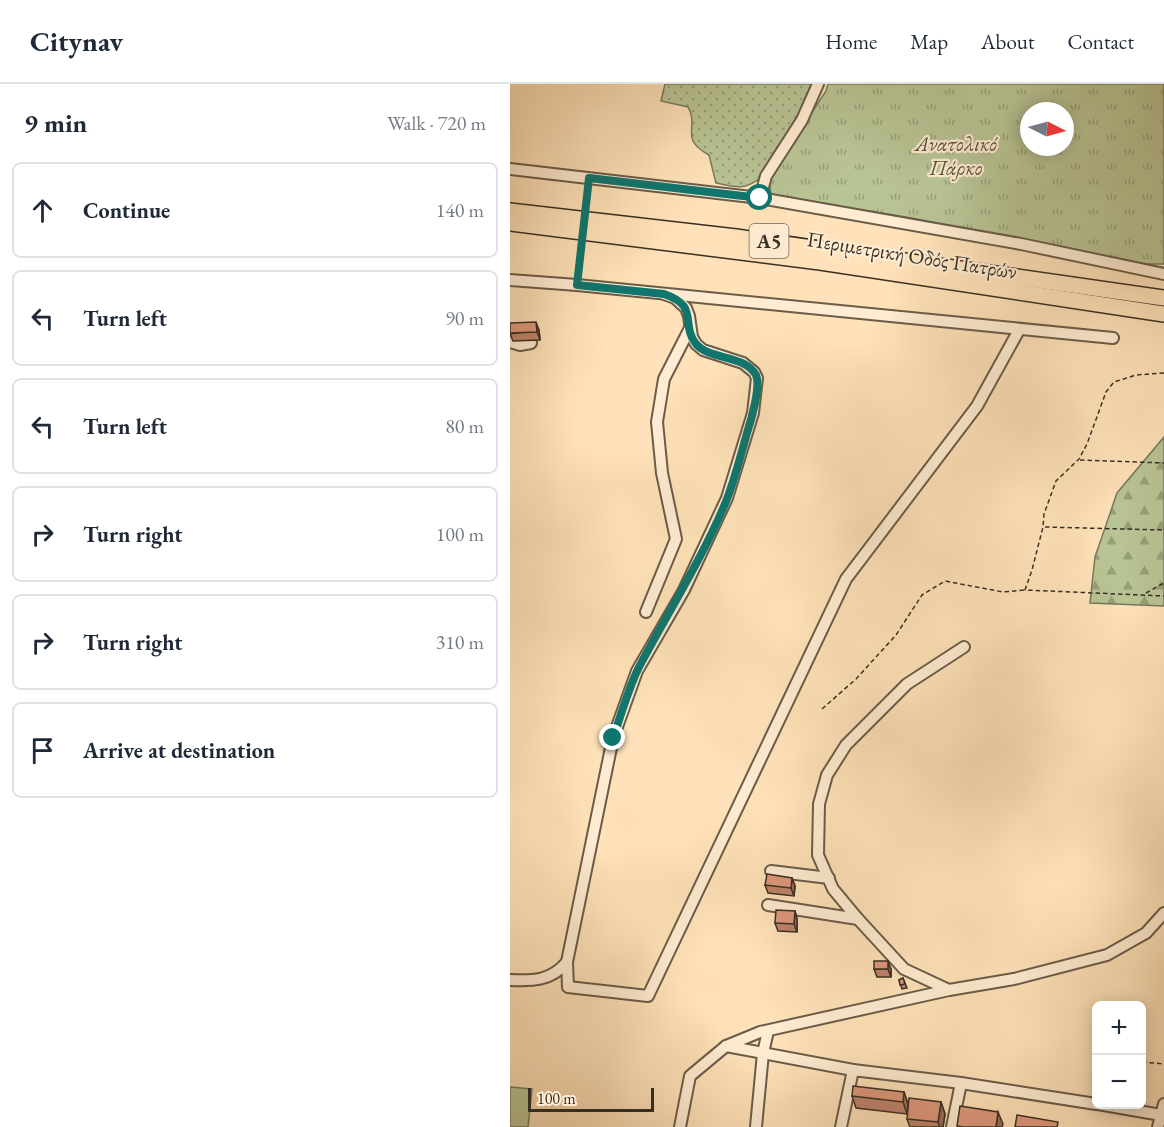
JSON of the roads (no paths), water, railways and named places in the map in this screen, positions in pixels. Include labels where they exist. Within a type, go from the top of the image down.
[{"type":"highway","name":"Περιμετρική Οδός Πατρών","points":[[510,211],[736,237],[1164,298]]},
{"type":"highway","name":"Περιμετρική Οδός Πατρών","points":[[510,223],[820,262],[1164,314]]},
{"type":"street","points":[[760,198],[766,176],[802,120],[818,84]]},
{"type":"street","points":[[510,169],[760,198],[1021,244],[1164,274]]},
{"type":"street","points":[[510,280],[1113,338]]},
{"type":"street","points":[[664,294],[682,303],[689,316],[692,337],[703,350],[743,363],[754,372],[757,378],[753,413],[727,498],[684,590],[637,671],[613,738],[567,962],[568,987],[648,996],[846,579],[977,406],[1019,330]]},
{"type":"street","points":[[646,612],[676,539],[662,473],[657,422],[664,379],[690,328]]},
{"type":"street","points":[[510,342],[520,345],[531,343]]},
{"type":"street","points":[[949,990],[904,969],[833,889],[818,855],[819,804],[827,776],[846,745],[907,684],[963,647]]},
{"type":"street","points":[[771,871],[829,878]]},
{"type":"street","points":[[768,905],[858,919]]},
{"type":"street","points":[[680,1127],[690,1076],[726,1046],[768,1030],[1014,978],[1107,955],[1146,933],[1164,913]]},
{"type":"street","points":[[510,980],[545,979],[559,971],[567,962]]},
{"type":"street","points":[[756,1127],[763,1053],[768,1030]]},
{"type":"street","points":[[726,1046],[853,1070],[961,1083],[1092,1103]]},
{"type":"street","points":[[841,1127],[853,1070]]},
{"type":"street","points":[[952,1127],[961,1083]]},
{"type":"street","points":[[1146,1108],[1163,1109],[1158,1127]]},
{"type":"park label","name":"Ανατολικό Πάρκο","points":[[956,155]]}]
